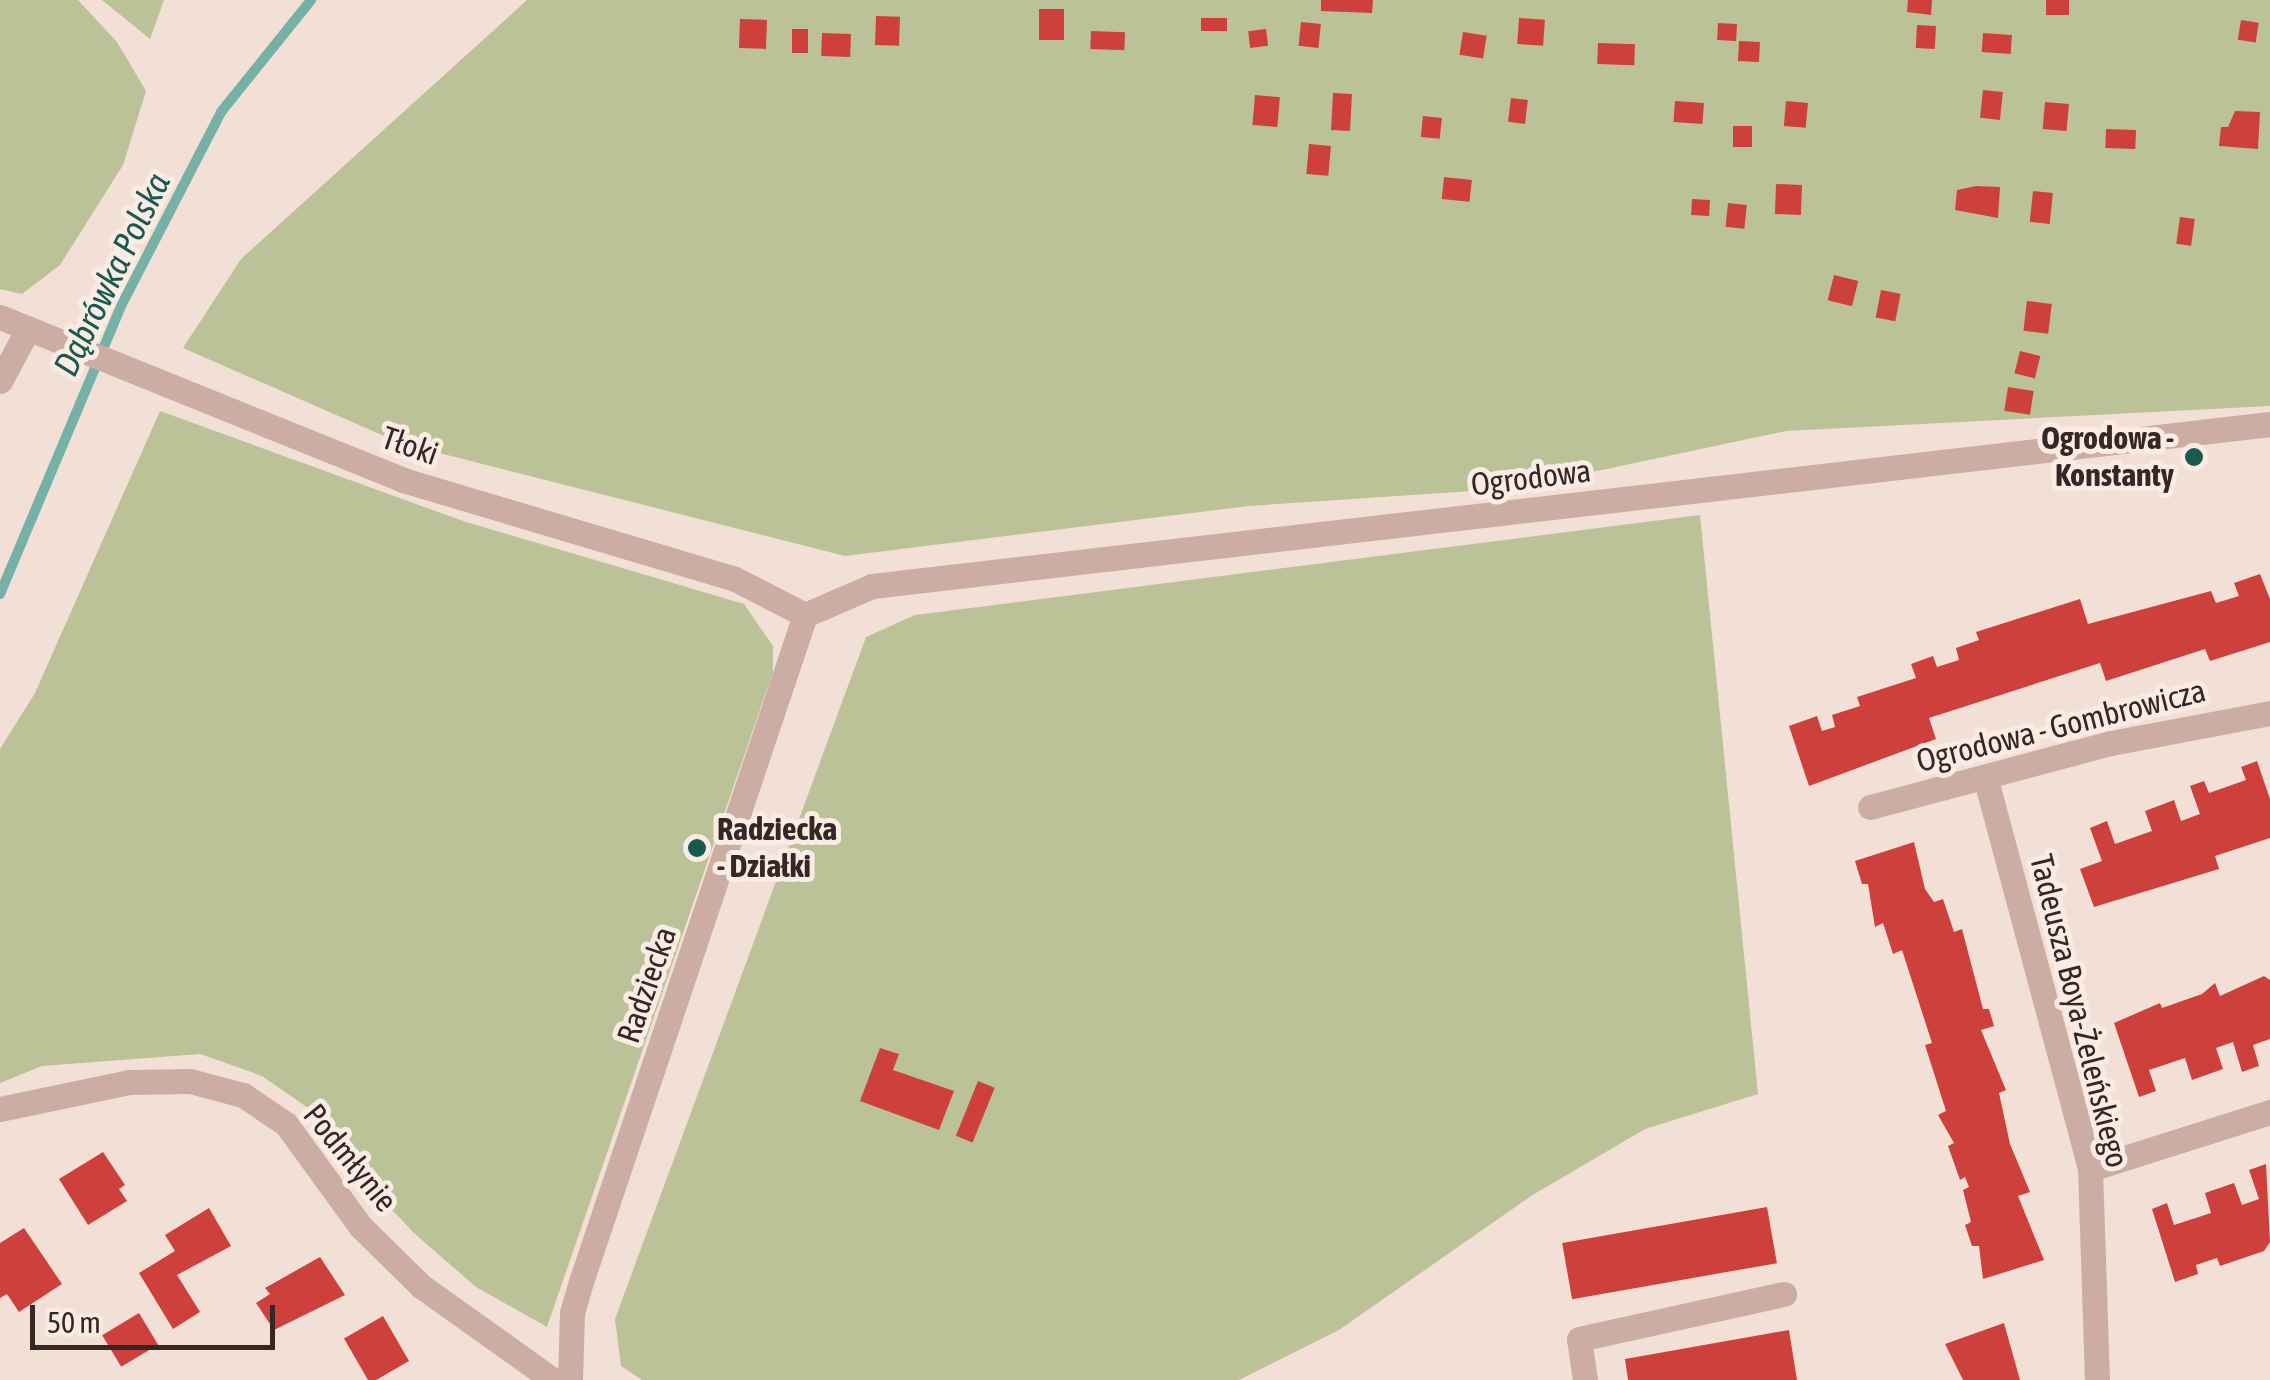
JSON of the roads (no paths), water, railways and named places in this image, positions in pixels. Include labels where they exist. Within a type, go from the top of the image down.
[{"type":"street","name":"Tłoki","points":[[0,317],[403,480],[735,580],[805,615]]},
{"type":"street","points":[[0,381],[28,329]]},
{"type":"street","name":"Ogrodowa","points":[[805,615],[872,586],[2270,424]]},
{"type":"street","name":"Radziecka","points":[[570,1380],[572,1313],[582,1279],[805,615]]},
{"type":"street","name":"Ogrodowa - Gombrowicza","points":[[1870,807],[1986,780],[2111,742],[2270,713]]},
{"type":"street","name":"Tadeusza Boya-Żeleńskiego","points":[[1986,780],[2090,1168],[2097,1380]]},
{"type":"street","name":"Podmłynie","points":[[0,1109],[129,1082],[190,1081],[244,1095],[286,1124],[360,1226],[421,1286],[552,1380]]},
{"type":"street","points":[[2090,1168],[2270,1112]]},
{"type":"street","points":[[1586,1380],[1579,1339],[1784,1294]]},
{"type":"waterway","name":"Dąbrówka Polska","points":[[0,594],[120,308],[221,112],[311,0]]},
{"type":"place","name":"Ogrodowa - Konstanty","points":[[2194,457]]},
{"type":"place","name":"Radziecka - Działki","points":[[697,848]]}]
